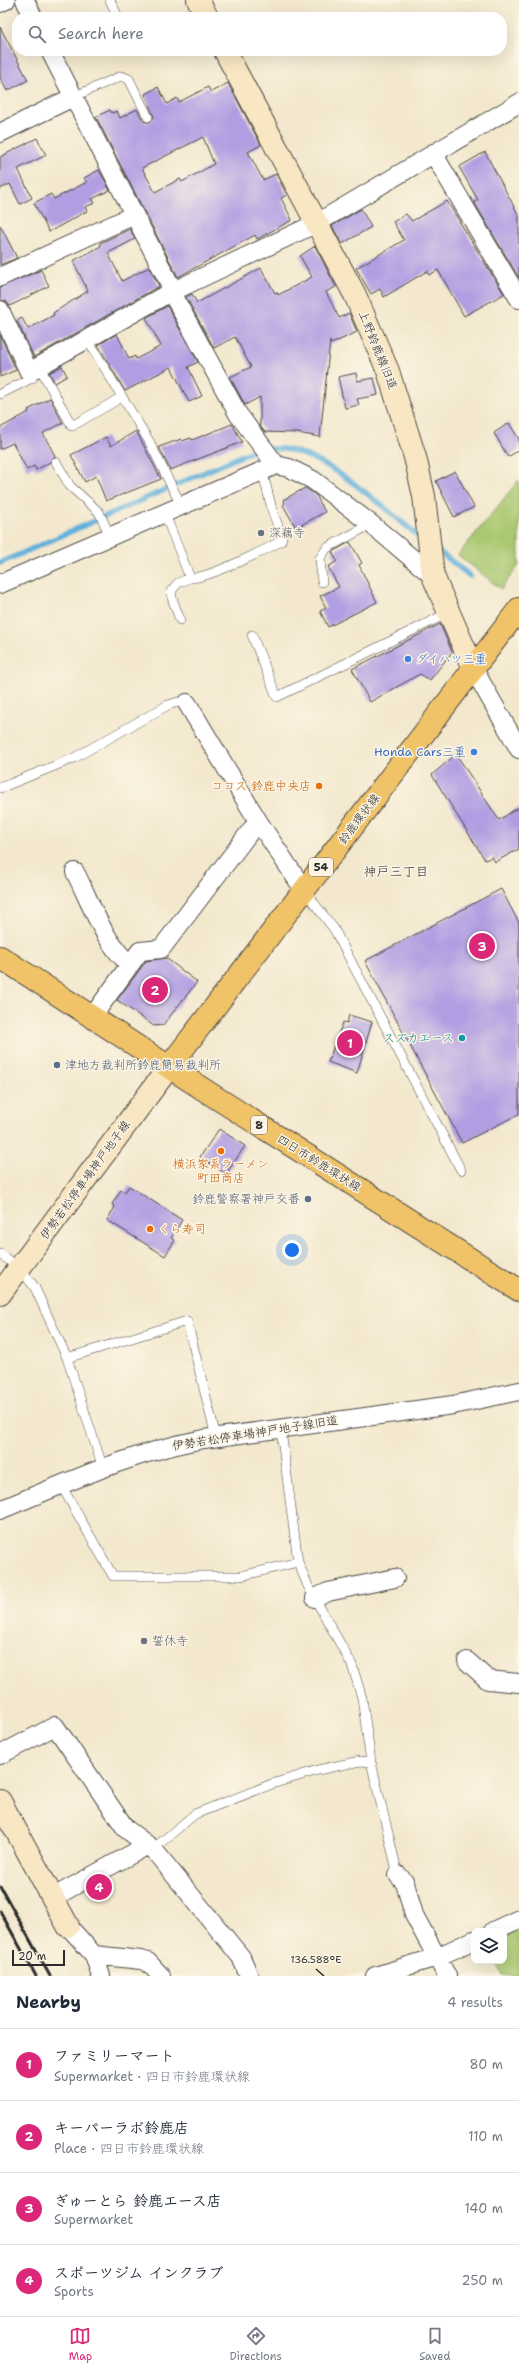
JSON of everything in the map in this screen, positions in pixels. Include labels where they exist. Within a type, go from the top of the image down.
[{"type":"main road","name":"鈴鹿環状線","points":[[169,1067],[519,609]]},
{"type":"main road","name":"四日市鈴鹿環状線","points":[[0,957],[169,1067],[519,1290]]},
{"type":"street","points":[[0,3],[6,0]]},
{"type":"street","points":[[24,0],[30,12]]},
{"type":"street","points":[[198,0],[204,12]]},
{"type":"street","points":[[52,56],[174,292],[174,297],[230,400],[257,441],[270,465]]},
{"type":"street","name":"上野鈴鹿線旧道","points":[[229,56],[355,295],[388,371],[415,457],[424,496],[427,534],[432,568],[448,613],[473,668]]},
{"type":"street","points":[[0,133],[73,97]]},
{"type":"street","points":[[0,310],[34,369],[167,294],[318,223],[519,103]]},
{"type":"street","points":[[433,153],[519,299]]},
{"type":"street","points":[[0,277],[134,216]]},
{"type":"street","points":[[0,584],[109,534],[164,512],[179,501],[270,465],[289,468],[313,480],[432,568]]},
{"type":"street","points":[[473,668],[519,749]]},
{"type":"street","points":[[187,703],[258,821],[304,890]]},
{"type":"street","points":[[92,1017],[140,950],[161,949],[258,821]]},
{"type":"street","points":[[75,872],[120,957],[130,964]]},
{"type":"street","name":"伊勢若松停車場神戸地子線","points":[[0,1294],[169,1067]]},
{"type":"street","name":"伊勢若松停車場神戸地子線旧道","points":[[0,1510],[103,1468],[172,1445],[216,1437],[281,1430],[453,1405],[519,1391]]},
{"type":"street","points":[[315,1598],[328,1592],[395,1578]]},
{"type":"street","points":[[467,1661],[488,1680],[519,1683]]},
{"type":"street","points":[[0,1755],[55,1726],[126,1829],[151,1847],[241,1957],[249,1976]]},
{"type":"street","points":[[0,1801],[68,1926],[94,1955],[101,1976]]},
{"type":"street","points":[[52,1898],[151,1847]]},
{"type":"street","points":[[398,1875],[405,1883],[414,1915],[447,1976]]},
{"type":"street","points":[[500,1928],[519,1919]]},
{"type":"street","points":[[375,1976],[437,1957],[471,1941]]},
{"type":"street","points":[[94,1955],[148,1962],[161,1976]]},
{"type":"lane","points":[[110,0],[116,12]]},
{"type":"lane","points":[[73,97],[121,76],[129,79],[148,117]]},
{"type":"lane","points":[[87,339],[168,477],[179,501]]},
{"type":"lane","points":[[34,369],[72,426],[122,397]]},
{"type":"lane","points":[[0,394],[32,378],[34,369]]},
{"type":"lane","points":[[56,462],[70,486],[99,512],[109,534]]},
{"type":"lane","points":[[180,620],[171,591],[178,583],[213,571],[281,541],[282,536],[273,513],[270,465]]},
{"type":"lane","points":[[164,512],[190,578]]},
{"type":"lane","points":[[322,582],[320,558],[327,548],[371,524]]},
{"type":"lane","points":[[252,635],[277,697],[448,613]]},
{"type":"lane","points":[[0,788],[74,758],[168,705],[178,702],[187,703]]},
{"type":"lane","points":[[304,890],[334,929],[461,1170]]},
{"type":"lane","points":[[0,1254],[20,1268],[35,1288],[67,1358],[103,1468]]},
{"type":"lane","points":[[67,1358],[187,1321],[216,1437]]},
{"type":"lane","points":[[281,1430],[298,1562],[315,1598],[352,1666],[362,1698],[371,1762],[398,1875]]},
{"type":"lane","points":[[61,1485],[113,1576],[241,1576],[298,1562]]},
{"type":"lane","points":[[151,1847],[195,1814],[272,1784],[318,1770],[360,1761],[371,1762]]},
{"type":"green space","points":[[519,480],[519,565],[501,589],[458,555]]},
{"type":"green space","points":[[519,1926],[519,1976],[502,1976],[496,1964],[507,1964],[507,1932]]},
{"type":"building","points":[[0,27],[12,50],[12,56],[15,56],[28,80],[7,91],[0,78]]},
{"type":"building","points":[[228,83],[261,145],[248,152],[263,180],[276,174],[287,195],[281,198],[292,220],[257,239],[255,235],[178,277],[96,117],[110,110],[112,113],[117,111],[120,118],[137,109],[144,122],[150,122],[154,117],[145,94],[158,87],[167,104],[177,98],[179,102],[208,87],[211,92]],"holes":[[[203,137],[214,164],[182,182],[180,179],[155,192],[142,168]]]},
{"type":"building","points":[[37,138],[46,155],[18,169],[32,198],[20,204],[10,184],[0,189],[0,157]]},
{"type":"building","points":[[485,152],[519,216],[519,278],[474,202],[478,200],[459,167]]},
{"type":"building","points":[[99,170],[110,190],[92,199],[95,203],[85,207],[87,211],[49,232],[34,203],[51,194],[54,199],[87,182],[84,178]]},
{"type":"building","points":[[447,201],[504,294],[464,316],[438,270],[429,275],[427,271],[384,297],[380,289],[371,294],[356,268],[404,240],[393,222],[406,214],[412,221]]},
{"type":"building","points":[[361,209],[371,227],[342,244],[332,226]]},
{"type":"building","points":[[0,225],[17,258],[0,265]]},
{"type":"building","points":[[130,229],[135,239],[108,253],[122,281],[149,267],[159,286],[34,357],[17,321],[22,318],[28,329],[54,315],[53,313],[88,291],[73,261],[101,246],[100,243]]},
{"type":"building","points":[[315,246],[336,287],[326,292],[339,318],[349,313],[357,332],[331,344],[330,341],[320,437],[297,433],[265,432],[260,426],[260,397],[245,405],[230,377],[251,367],[235,337],[214,348],[186,297],[192,294],[197,303],[261,268],[275,293],[277,292],[278,295],[312,277],[300,256]]},
{"type":"building","points":[[41,270],[49,286],[10,306],[6,301],[0,300],[0,287]]},
{"type":"building","points":[[167,306],[198,362],[188,367],[202,396],[189,402],[171,367],[125,391],[98,345],[117,334],[129,359],[135,356],[136,359],[161,346],[146,318]]},
{"type":"building","points":[[0,335],[16,370],[0,377]]},
{"type":"building","points":[[62,366],[67,376],[55,383],[49,373]]},
{"type":"building","points":[[356,373],[357,381],[374,378],[378,395],[357,399],[359,405],[345,408],[338,377]]},
{"type":"building","points":[[50,398],[63,423],[43,433],[55,456],[50,462],[36,470],[34,466],[27,470],[13,443],[0,449],[0,428],[29,412],[28,410]]},
{"type":"building","points":[[509,423],[519,439],[519,450],[508,457],[494,433]]},
{"type":"building","points":[[232,424],[242,442],[170,470],[159,447],[181,439],[182,441],[191,438],[192,440]]},
{"type":"building","points":[[136,431],[161,479],[106,501],[96,476],[85,482],[71,455],[106,437],[111,446]]},
{"type":"building","points":[[455,471],[474,507],[454,517],[436,481]]},
{"type":"building","points":[[305,488],[316,495],[325,512],[296,528],[283,505],[285,503],[283,500]]},
{"type":"building","points":[[350,542],[362,563],[359,565],[377,602],[328,627],[320,611],[326,608],[320,596],[339,587],[328,567],[337,561],[332,552]]},
{"type":"building","name":"ダイハツ三重","points":[[440,624],[452,652],[430,680],[420,674],[370,702],[352,669]]},
{"type":"building","points":[[456,754],[499,820],[519,807],[519,849],[495,862],[492,857],[485,860],[432,775]]},
{"type":"building","name":"スズカエース","points":[[501,889],[519,923],[519,1114],[462,1143],[365,961]]},
{"type":"building","points":[[166,958],[197,982],[163,1025],[154,1026],[117,1000],[146,961]]},
{"type":"building","points":[[349,1015],[372,1022],[357,1073],[328,1062],[343,1022],[347,1023]]},
{"type":"building","name":"横浜家系ラーメン 町田商店","points":[[219,1129],[245,1146],[226,1174],[200,1157]]},
{"type":"building","name":"くら寿司","points":[[129,1186],[182,1220],[171,1238],[175,1240],[165,1256],[107,1220],[115,1207],[112,1204],[121,1190],[125,1192]]},
{"type":"waterway","points":[[269,449],[288,450],[308,456],[329,467],[371,496],[422,539]]},
{"type":"waterway","points":[[0,563],[250,452],[261,451]]},
{"type":"waterway","points":[[437,550],[470,576]]},
{"type":"railway","points":[[0,1886],[50,1976]]},
{"type":"railway","points":[[0,1911],[36,1976]]},
{"type":"place","name":"深藕寺","points":[[261,533]]},
{"type":"place","name":"ダイハツ三重","points":[[408,659]]},
{"type":"place","name":"Honda Cars三重","points":[[474,752]]},
{"type":"place","name":"ココス 鈴鹿中央店","points":[[319,786]]},
{"type":"place","name":"ぎゅーとら 鈴鹿エース店","points":[[482,946]]},
{"type":"place","name":"キーパーラボ鈴鹿店","points":[[155,990]]},
{"type":"place","name":"スズカエース","points":[[462,1038]]},
{"type":"place","name":"ファミリーマート","points":[[350,1043]]},
{"type":"place","name":"津地方裁判所鈴鹿簡易裁判所","points":[[57,1065]]},
{"type":"place","name":"横浜家系ラーメン 町田商店","points":[[221,1151]]},
{"type":"place","name":"鈴鹿警察署神戸交番","points":[[308,1199]]},
{"type":"place","name":"くら寿司","points":[[150,1229]]},
{"type":"place","name":"誓休寺","points":[[144,1641]]},
{"type":"place","name":"スポーツジム インクラブ","points":[[99,1887]]},
{"type":"district","name":"神戸三丁目","points":[[396,871]]}]
